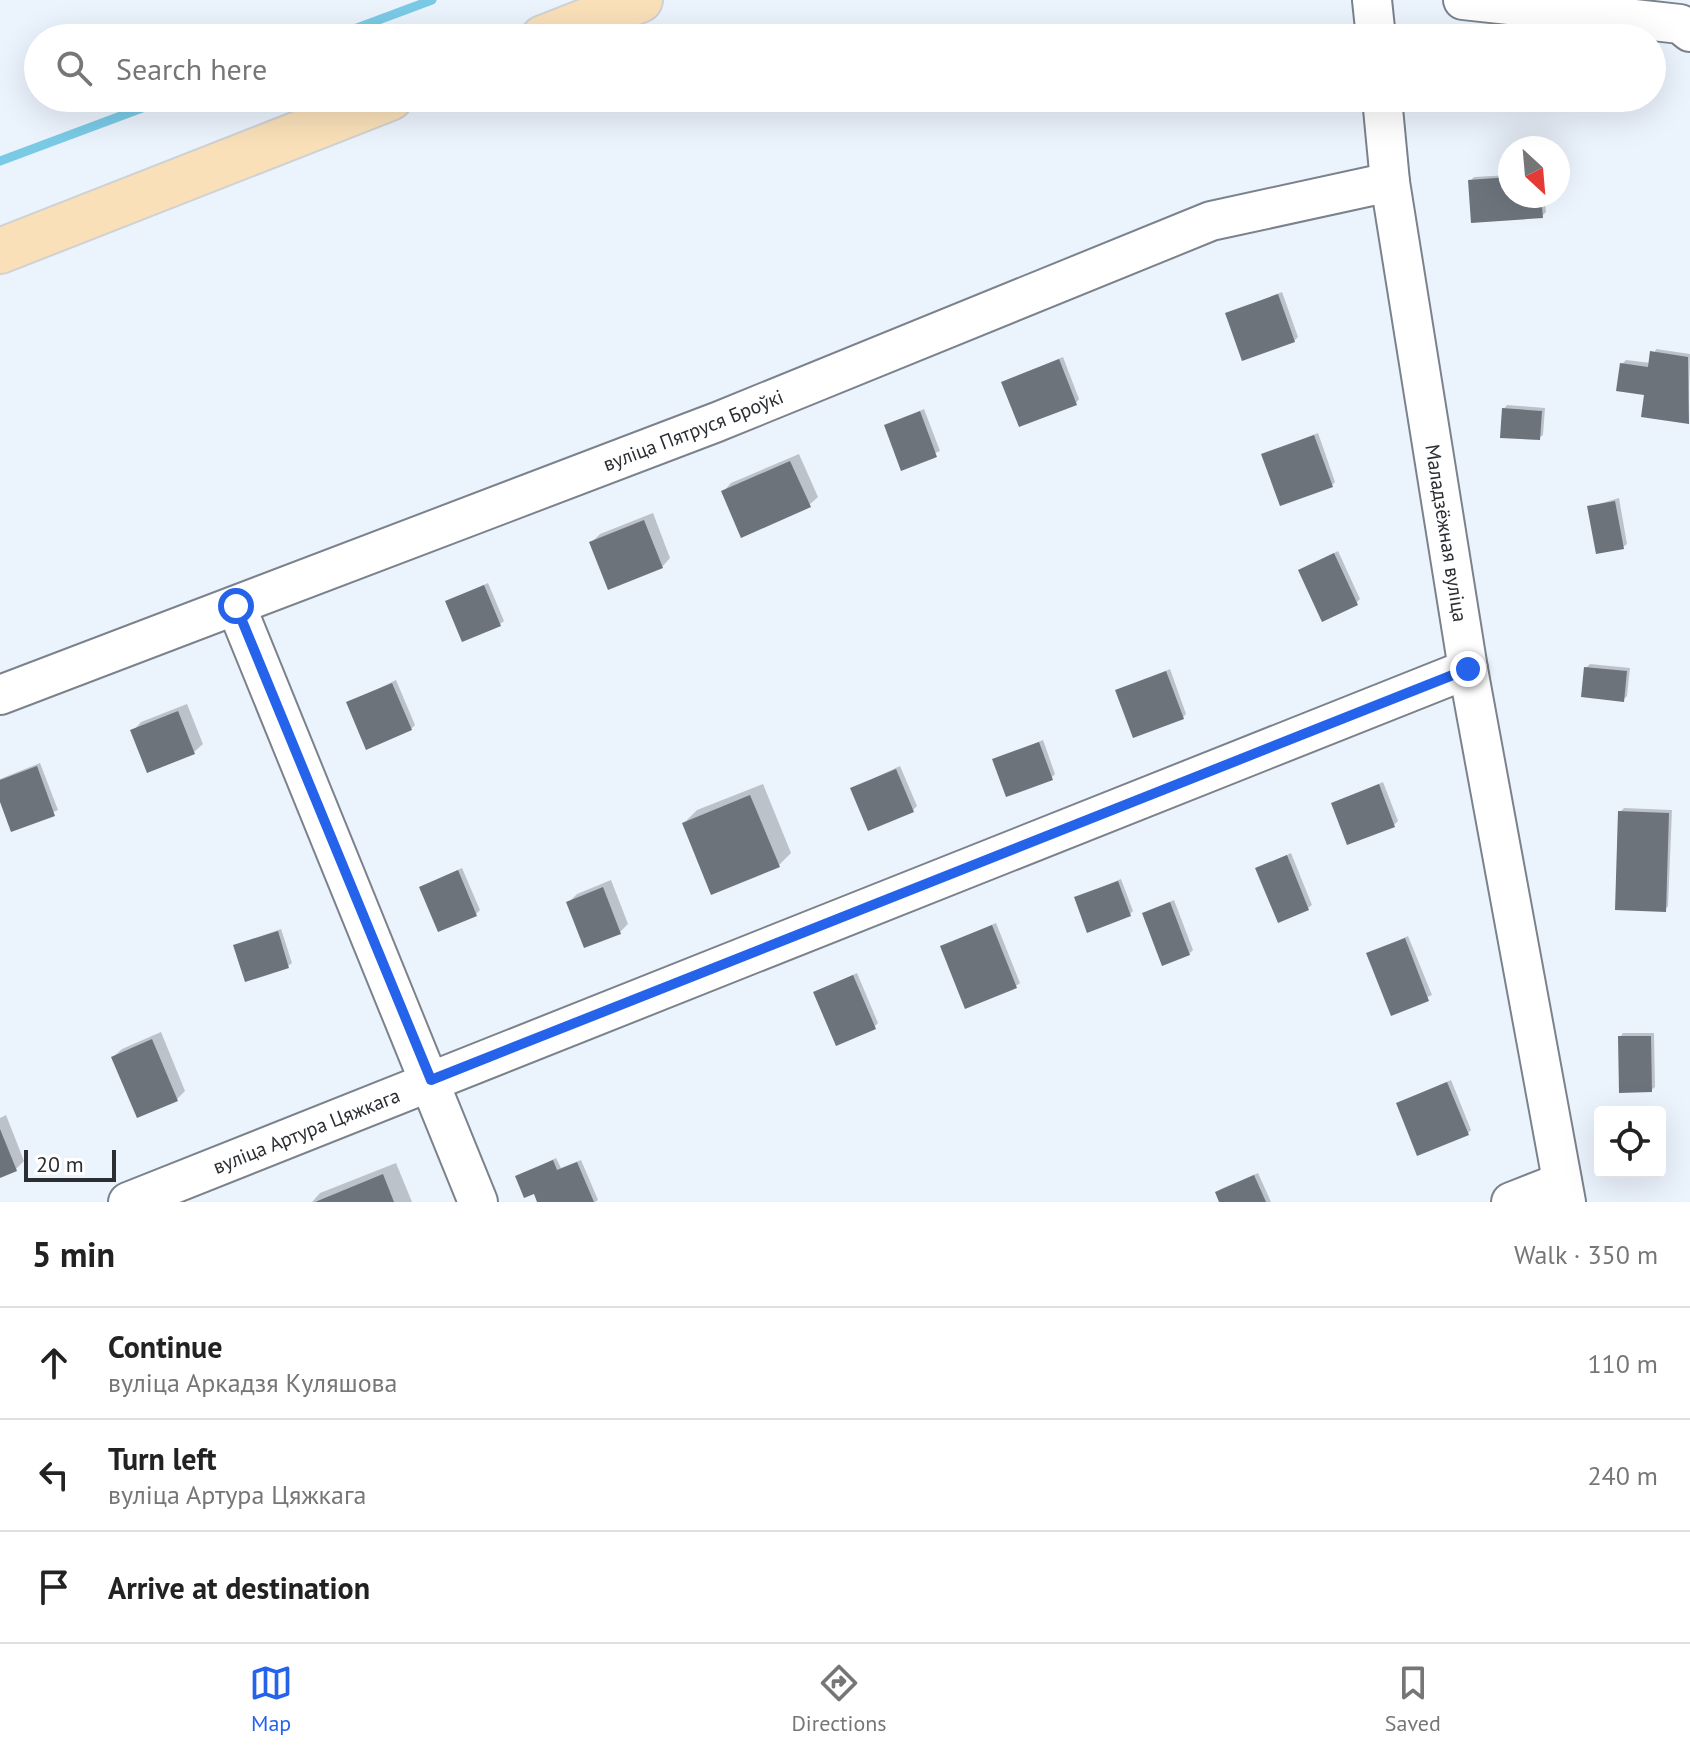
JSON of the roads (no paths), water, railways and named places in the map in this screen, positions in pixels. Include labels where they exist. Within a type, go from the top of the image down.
[{"type":"main road","points":[[579,24],[640,0]]},
{"type":"main road","points":[[0,251],[354,112]]},
{"type":"street","points":[[1372,0],[1375,24]]},
{"type":"street","points":[[1463,0],[1687,26]]},
{"type":"street","name":"Маладзёжная вуліца","points":[[1383,112],[1390,182],[1468,669],[1564,1192]]},
{"type":"street","name":"вуліца Пятруся Броўкі","points":[[0,695],[717,422],[1211,221],[1390,182]]},
{"type":"street","points":[[236,606],[478,1202]]},
{"type":"street","name":"вуліца Артура Цяжкага","points":[[128,1202],[1468,669]]},
{"type":"street","points":[[1511,1202],[1564,1192]]},
{"type":"waterway","points":[[368,24],[432,0]]},
{"type":"waterway","points":[[0,161],[131,112]]}]
